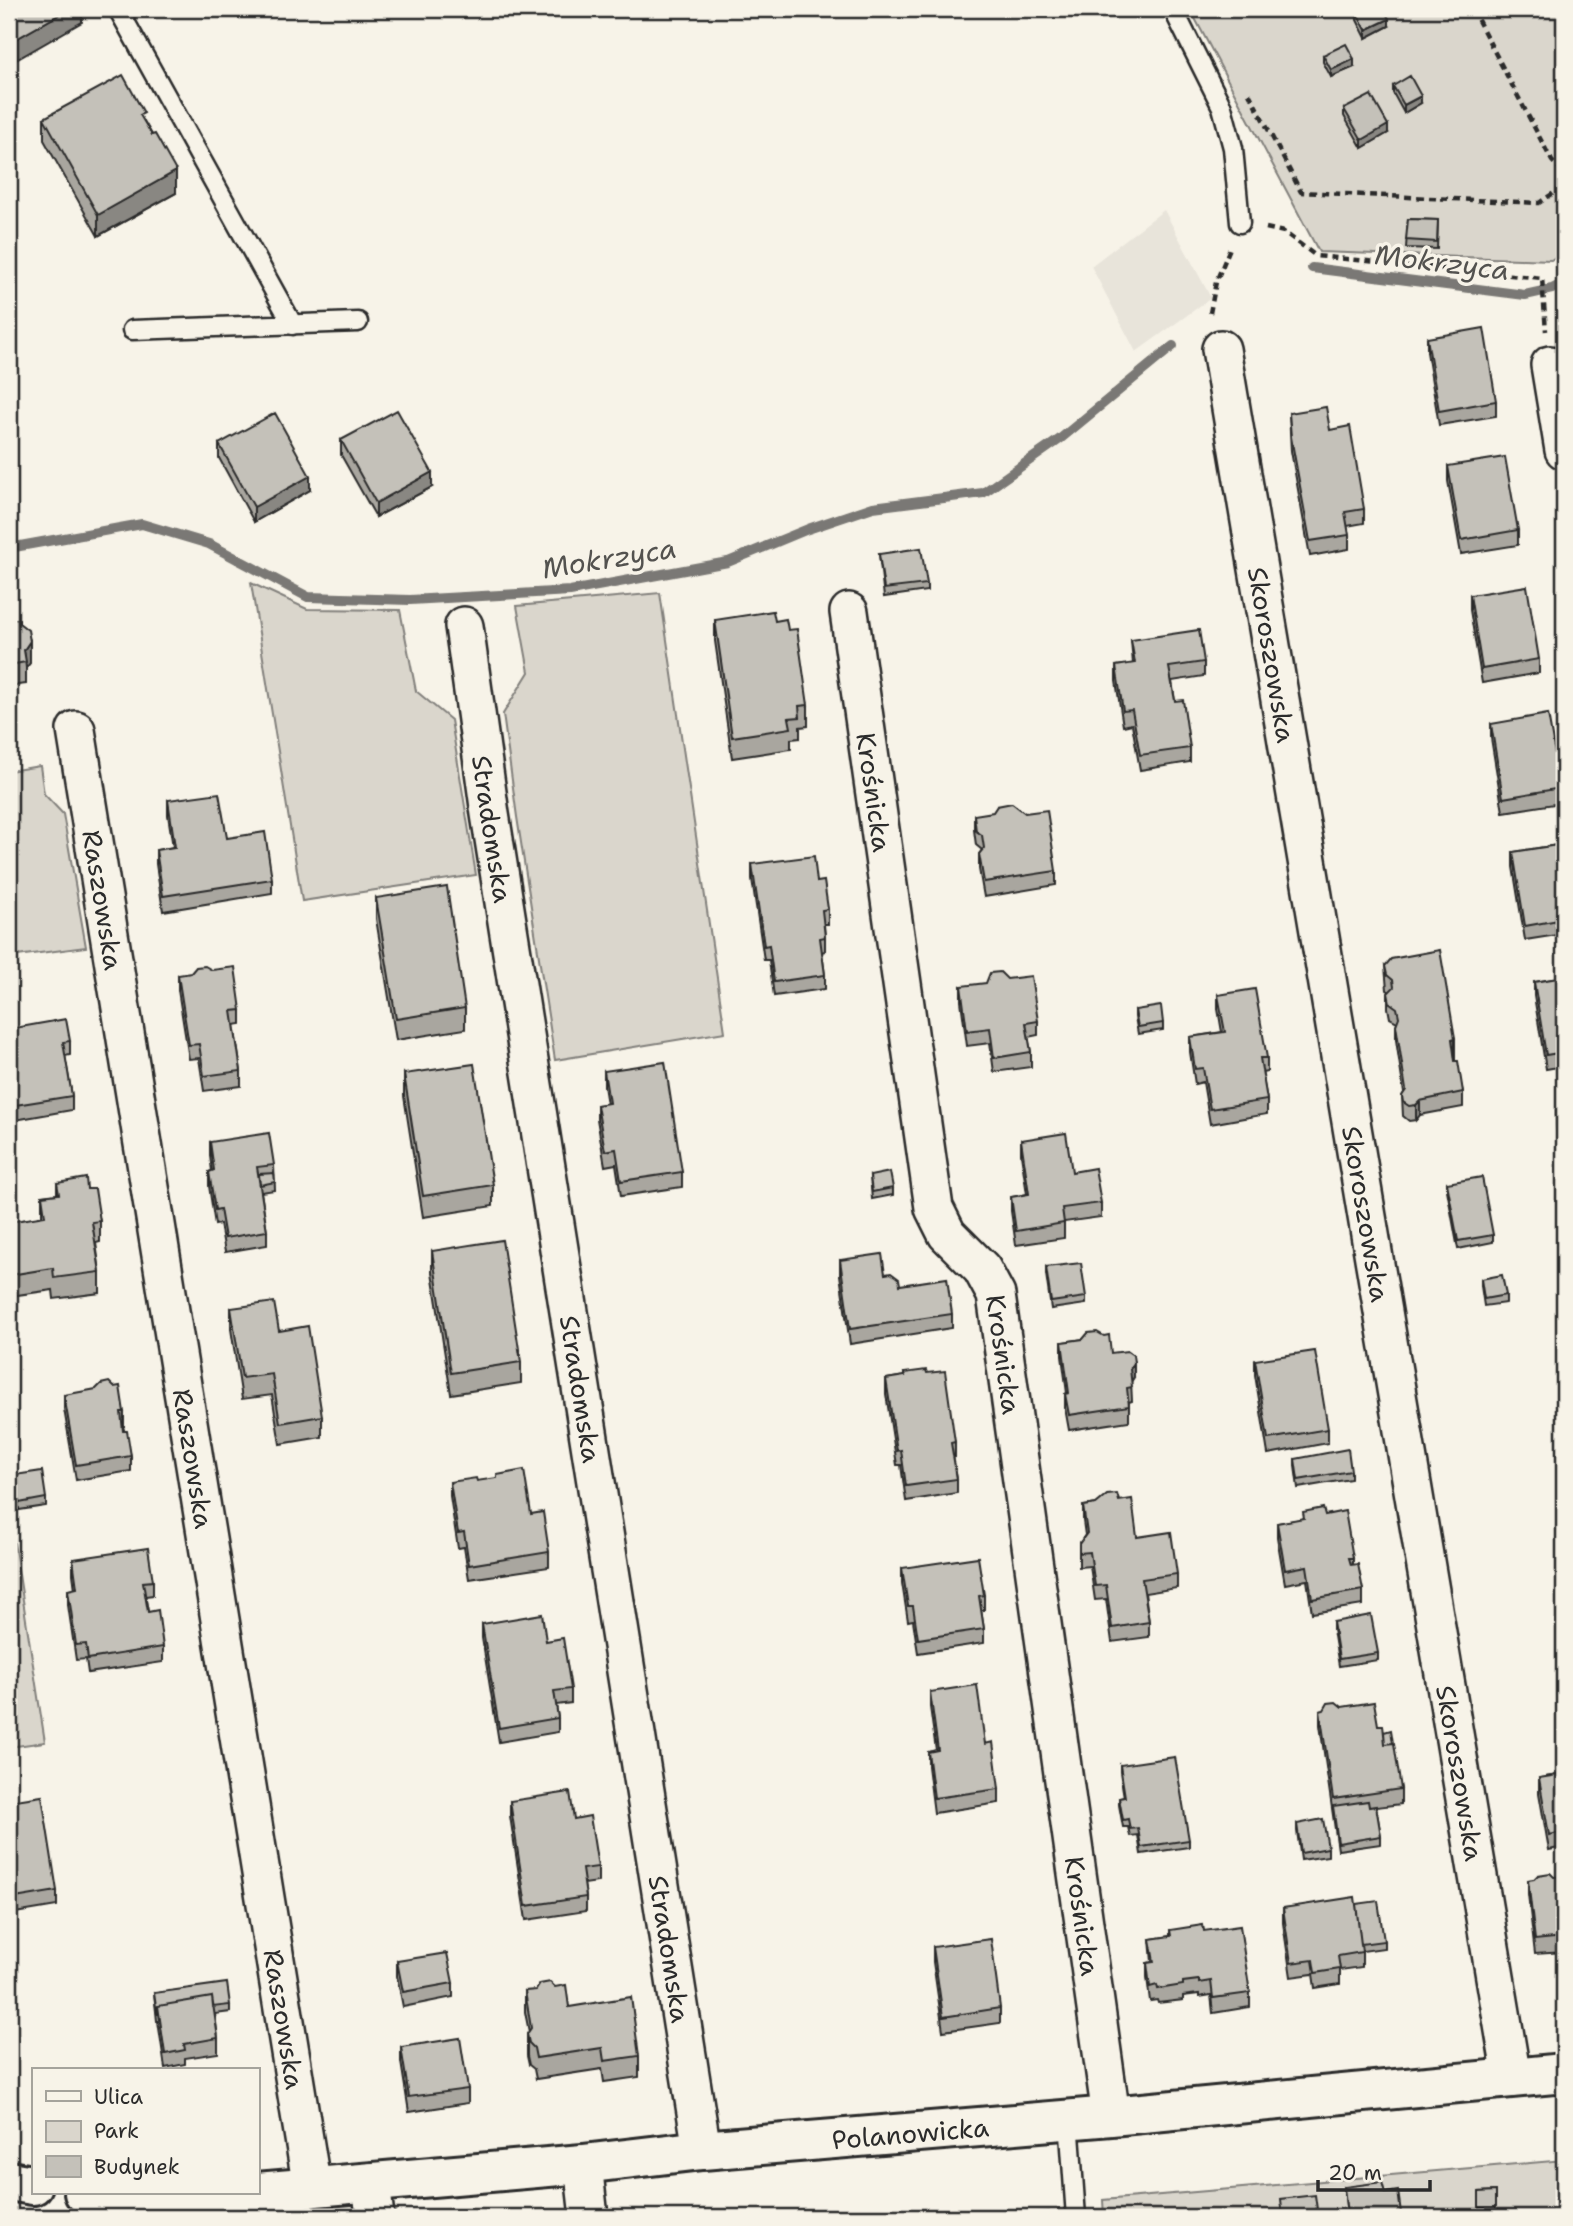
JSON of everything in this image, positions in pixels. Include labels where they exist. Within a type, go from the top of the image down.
[{"type":"street","name":"Skoroszowska","points":[[1221,349],[1512,2078]]},
{"type":"street","points":[[1550,365],[1564,450]]},
{"type":"street","name":"Krośnicka","points":[[849,612],[934,1208],[947,1234],[982,1269],[996,1295],[1111,2116]]},
{"type":"street","name":"Stradomska","points":[[464,626],[490,814],[702,2150]]},
{"type":"street","name":"Raszowska","points":[[76,730],[312,2188]]},
{"type":"street","name":"Polanowicka","points":[[259,2192],[312,2188],[373,2200],[583,2164],[702,2150],[1069,2120],[1564,2073]]},
{"type":"street","points":[[583,2164],[589,2217]]},
{"type":"street","points":[[9,2181],[32,2185]]},
{"type":"street","points":[[97,2202],[229,2194]]},
{"type":"lane","points":[[118,9],[293,325]]},
{"type":"lane","points":[[1173,9],[1222,107],[1233,148],[1240,223]]},
{"type":"lane","points":[[132,330],[358,322]]},
{"type":"lane","points":[[1069,2120],[1076,2217]]},
{"type":"path","points":[[1472,9],[1552,161],[1564,173]]},
{"type":"path","points":[[1243,82],[1301,192],[1539,203],[1564,186]]},
{"type":"path","points":[[1221,349],[1209,333],[1210,312],[1216,282],[1240,223],[1284,232],[1316,256],[1542,278],[1542,303]]},
{"type":"shaded area","points":[[1164,210],[1211,298],[1136,352],[1091,266]]},
{"type":"green space","points":[[1190,9],[1564,9],[1564,251],[1551,260],[1319,252]]},
{"type":"green space","points":[[251,583],[307,609],[400,610],[416,691],[451,720],[476,875],[302,901]]},
{"type":"green space","points":[[660,593],[725,1032],[555,1060],[503,714],[529,672],[517,606]]},
{"type":"green space","points":[[40,766],[44,794],[63,814],[86,947],[9,957],[9,771]]},
{"type":"green space","points":[[9,1510],[45,1742],[9,1747]]},
{"type":"green space","points":[[1564,2160],[1564,2217],[1104,2217],[1103,2200]]},
{"type":"building","points":[[9,9],[69,9],[9,43]]},
{"type":"building","points":[[1364,9],[1384,9],[1389,19],[1366,30],[1357,13]]},
{"type":"building","points":[[1346,44],[1354,59],[1331,70],[1323,55]]},
{"type":"building","points":[[123,75],[144,113],[140,115],[152,135],[155,134],[176,171],[98,215],[44,118]]},
{"type":"building","points":[[1410,76],[1421,96],[1404,105],[1393,86]]},
{"type":"building","points":[[1371,95],[1388,125],[1362,140],[1344,109]]},
{"type":"building","points":[[1408,219],[1438,220],[1437,242],[1406,240]]},
{"type":"building","points":[[1484,328],[1496,401],[1439,411],[1427,338]]},
{"type":"building","points":[[1326,407],[1330,430],[1350,426],[1364,509],[1345,512],[1349,535],[1310,541],[1289,413]]},
{"type":"building","points":[[397,410],[432,472],[376,503],[341,440]]},
{"type":"building","points":[[275,413],[310,476],[254,507],[219,444]]},
{"type":"building","points":[[1505,457],[1518,530],[1461,540],[1448,466]]},
{"type":"building","points":[[921,548],[927,584],[884,589],[879,554]]},
{"type":"building","points":[[1527,586],[1539,659],[1482,669],[1470,595]]},
{"type":"building","points":[[773,611],[775,621],[786,619],[788,630],[797,629],[808,705],[799,706],[800,717],[789,718],[791,728],[732,737],[715,620]]},
{"type":"building","points":[[19,619],[19,623],[28,630],[30,641],[24,650],[26,662],[9,665],[9,620]]},
{"type":"building","points":[[1199,630],[1204,662],[1169,667],[1175,701],[1183,700],[1190,748],[1140,755],[1132,710],[1123,711],[1116,666],[1135,663],[1131,640]]},
{"type":"building","points":[[1548,714],[1561,788],[1503,798],[1491,724]]},
{"type":"building","points":[[219,793],[227,838],[265,832],[272,879],[163,896],[156,850],[175,847],[168,800]]},
{"type":"building","points":[[1012,803],[1025,813],[1047,810],[1056,871],[984,882],[979,854],[984,848],[982,835],[976,831],[974,815],[993,812],[997,806]]},
{"type":"building","points":[[1564,844],[1564,919],[1525,926],[1513,852]]},
{"type":"building","points":[[814,856],[817,882],[824,881],[828,909],[822,910],[825,937],[820,938],[825,975],[774,982],[769,945],[764,946],[752,864]]},
{"type":"building","points":[[447,887],[465,1008],[396,1019],[376,898]]},
{"type":"building","points":[[1440,950],[1455,1038],[1452,1039],[1455,1061],[1458,1061],[1463,1092],[1409,1106],[1403,1102],[1402,1096],[1406,1090],[1396,1025],[1399,1017],[1397,1008],[1390,1003],[1388,993],[1394,987],[1393,980],[1387,975],[1385,966],[1391,959]]},
{"type":"building","points":[[205,966],[212,970],[235,967],[241,1010],[232,1011],[241,1071],[204,1076],[199,1044],[189,1045],[178,975],[191,973],[196,967]]},
{"type":"building","points":[[1000,972],[1007,979],[1031,976],[1038,1021],[1026,1023],[1031,1052],[994,1058],[990,1028],[967,1031],[961,986],[986,983],[990,973]]},
{"type":"building","points":[[1564,977],[1564,1052],[1546,1055],[1534,982]]},
{"type":"building","points":[[1255,989],[1267,1058],[1260,1058],[1267,1100],[1210,1109],[1203,1068],[1195,1069],[1190,1037],[1225,1032],[1218,995]]},
{"type":"building","points":[[1161,1006],[1163,1023],[1138,1027],[1135,1010]]},
{"type":"building","points":[[66,1019],[70,1041],[63,1042],[72,1096],[9,1106],[9,1029]]},
{"type":"building","points":[[665,1062],[682,1172],[621,1181],[616,1149],[605,1151],[597,1105],[609,1103],[604,1071]]},
{"type":"building","points":[[474,1064],[493,1185],[423,1196],[404,1074]]},
{"type":"building","points":[[1564,1109],[1564,1160],[1556,1110]]},
{"type":"building","points":[[269,1133],[274,1165],[257,1167],[267,1231],[225,1238],[220,1209],[215,1210],[209,1172],[214,1170],[210,1142]]},
{"type":"building","points":[[1066,1133],[1072,1172],[1095,1168],[1101,1203],[1062,1208],[1064,1223],[1016,1231],[1011,1197],[1029,1194],[1021,1140]]},
{"type":"building","points":[[890,1172],[893,1188],[872,1192],[870,1176]]},
{"type":"building","points":[[274,1173],[275,1182],[260,1185],[259,1174]]},
{"type":"building","points":[[1482,1177],[1493,1235],[1458,1241],[1447,1183]]},
{"type":"building","points":[[86,1178],[87,1189],[95,1189],[100,1221],[92,1222],[100,1272],[54,1278],[53,1268],[10,1275],[9,1222],[45,1216],[42,1196],[59,1194],[57,1183]]},
{"type":"building","points":[[502,1240],[521,1362],[451,1373],[432,1251]]},
{"type":"building","points":[[882,1254],[885,1274],[891,1273],[899,1279],[900,1285],[947,1278],[952,1314],[850,1329],[840,1260]]},
{"type":"building","points":[[1081,1263],[1086,1297],[1051,1302],[1046,1267]]},
{"type":"building","points":[[1502,1275],[1506,1295],[1484,1299],[1481,1279]]},
{"type":"building","points":[[274,1302],[279,1331],[308,1326],[322,1416],[280,1423],[272,1374],[242,1378],[231,1308]]},
{"type":"building","points":[[1097,1332],[1104,1336],[1109,1335],[1111,1353],[1127,1351],[1133,1355],[1134,1363],[1130,1369],[1132,1387],[1127,1388],[1129,1406],[1069,1415],[1062,1342],[1083,1339],[1088,1333]]},
{"type":"building","points":[[1315,1351],[1328,1429],[1268,1439],[1255,1360]]},
{"type":"building","points":[[926,1370],[927,1373],[945,1371],[957,1479],[906,1486],[901,1450],[897,1451],[886,1379]]},
{"type":"building","points":[[109,1382],[114,1387],[120,1386],[124,1412],[121,1412],[123,1431],[127,1431],[131,1456],[76,1465],[64,1395],[96,1389]]},
{"type":"building","points":[[1348,1449],[1351,1471],[1298,1480],[1295,1459]]},
{"type":"building","points":[[524,1470],[531,1514],[543,1512],[549,1552],[469,1565],[464,1532],[458,1533],[450,1482],[497,1478],[497,1475]]},
{"type":"building","points":[[42,1471],[46,1498],[19,1503],[15,1475]]},
{"type":"building","points":[[1117,1494],[1119,1501],[1132,1499],[1137,1537],[1171,1532],[1177,1574],[1142,1579],[1149,1622],[1112,1628],[1106,1585],[1095,1586],[1090,1552],[1079,1553],[1079,1544],[1087,1533],[1083,1506],[1096,1504],[1107,1495]]},
{"type":"building","points":[[1323,1508],[1325,1515],[1345,1511],[1353,1558],[1349,1558],[1351,1565],[1358,1564],[1363,1590],[1312,1599],[1307,1566],[1285,1570],[1277,1523],[1304,1518],[1303,1512]]},
{"type":"building","points":[[148,1548],[153,1581],[143,1582],[148,1612],[158,1610],[163,1647],[88,1659],[86,1644],[76,1645],[68,1590],[77,1588],[73,1559]]},
{"type":"building","points":[[978,1557],[984,1595],[979,1596],[984,1629],[918,1639],[913,1606],[908,1606],[902,1568]]},
{"type":"building","points":[[542,1614],[546,1641],[563,1638],[571,1689],[554,1691],[558,1718],[499,1728],[482,1624]]},
{"type":"building","points":[[1371,1615],[1378,1653],[1339,1659],[1333,1622]]},
{"type":"building","points":[[977,1685],[985,1744],[993,1742],[999,1789],[934,1798],[928,1752],[938,1750],[930,1692]]},
{"type":"building","points":[[1336,1702],[1342,1707],[1374,1702],[1378,1725],[1383,1725],[1385,1744],[1394,1743],[1401,1789],[1333,1799],[1320,1711],[1324,1710],[1328,1703]]},
{"type":"building","points":[[1391,1730],[1393,1743],[1385,1744],[1384,1732]]},
{"type":"building","points":[[1175,1757],[1189,1840],[1141,1847],[1138,1828],[1130,1829],[1128,1819],[1123,1820],[1119,1798],[1125,1797],[1120,1765]]},
{"type":"building","points":[[1564,1774],[1564,1832],[1549,1835],[1539,1778]]},
{"type":"building","points":[[570,1792],[574,1819],[590,1816],[598,1867],[582,1869],[586,1897],[526,1906],[510,1801]]},
{"type":"building","points":[[42,1796],[57,1891],[9,1899],[9,1801]]},
{"type":"building","points":[[1368,1801],[1369,1807],[1376,1806],[1381,1836],[1338,1843],[1333,1806]]},
{"type":"building","points":[[1323,1819],[1328,1848],[1301,1853],[1297,1824]]},
{"type":"building","points":[[1550,1873],[1554,1877],[1564,1876],[1564,1937],[1535,1940],[1528,1880]]},
{"type":"building","points":[[1355,1897],[1362,1952],[1338,1956],[1340,1969],[1315,1973],[1313,1960],[1291,1963],[1283,1908]]},
{"type":"building","points":[[1378,1901],[1384,1941],[1361,1944],[1356,1904]]},
{"type":"building","points":[[1203,1925],[1204,1931],[1240,1926],[1250,1993],[1213,1998],[1211,1981],[1199,1983],[1199,1980],[1158,1989],[1157,1985],[1150,1987],[1147,1963],[1154,1962],[1150,1939],[1171,1936],[1170,1930]]},
{"type":"building","points":[[991,1939],[1000,2008],[943,2017],[933,1947]]},
{"type":"building","points":[[447,1953],[453,1983],[403,1992],[397,1961]]},
{"type":"building","points":[[550,1982],[555,1987],[566,1985],[569,2007],[631,1997],[639,2056],[604,2061],[602,2048],[536,2058],[527,2034],[531,2028],[525,1991],[536,1990],[540,1984]]},
{"type":"building","points":[[227,1983],[230,2005],[213,2007],[212,1997],[158,2006],[157,2014],[154,1993]]},
{"type":"building","points":[[212,1997],[218,2038],[184,2044],[185,2050],[165,2054],[158,2006]]},
{"type":"building","points":[[460,2038],[468,2089],[409,2097],[401,2047]]},
{"type":"building","points":[[1382,2182],[1385,2193],[1398,2191],[1401,2213],[1368,2217],[1360,2217],[1359,2213],[1347,2215],[1344,2187]]},
{"type":"building","points":[[1496,2191],[1496,2207],[1479,2207],[1479,2192]]},
{"type":"building","points":[[1315,2195],[1318,2217],[1283,2217],[1281,2199]]},
{"type":"building","points":[[1049,2212],[1050,2217],[1022,2217],[1022,2214]]},
{"type":"waterway","name":"Mokrzyca","points":[[1312,268],[1525,295],[1552,289],[1564,283]]},
{"type":"waterway","name":"Mokrzyca","points":[[9,548],[142,524],[209,544],[308,597],[410,600],[570,591],[728,562],[808,529],[873,507],[983,493],[1060,439],[1173,346]]}]
